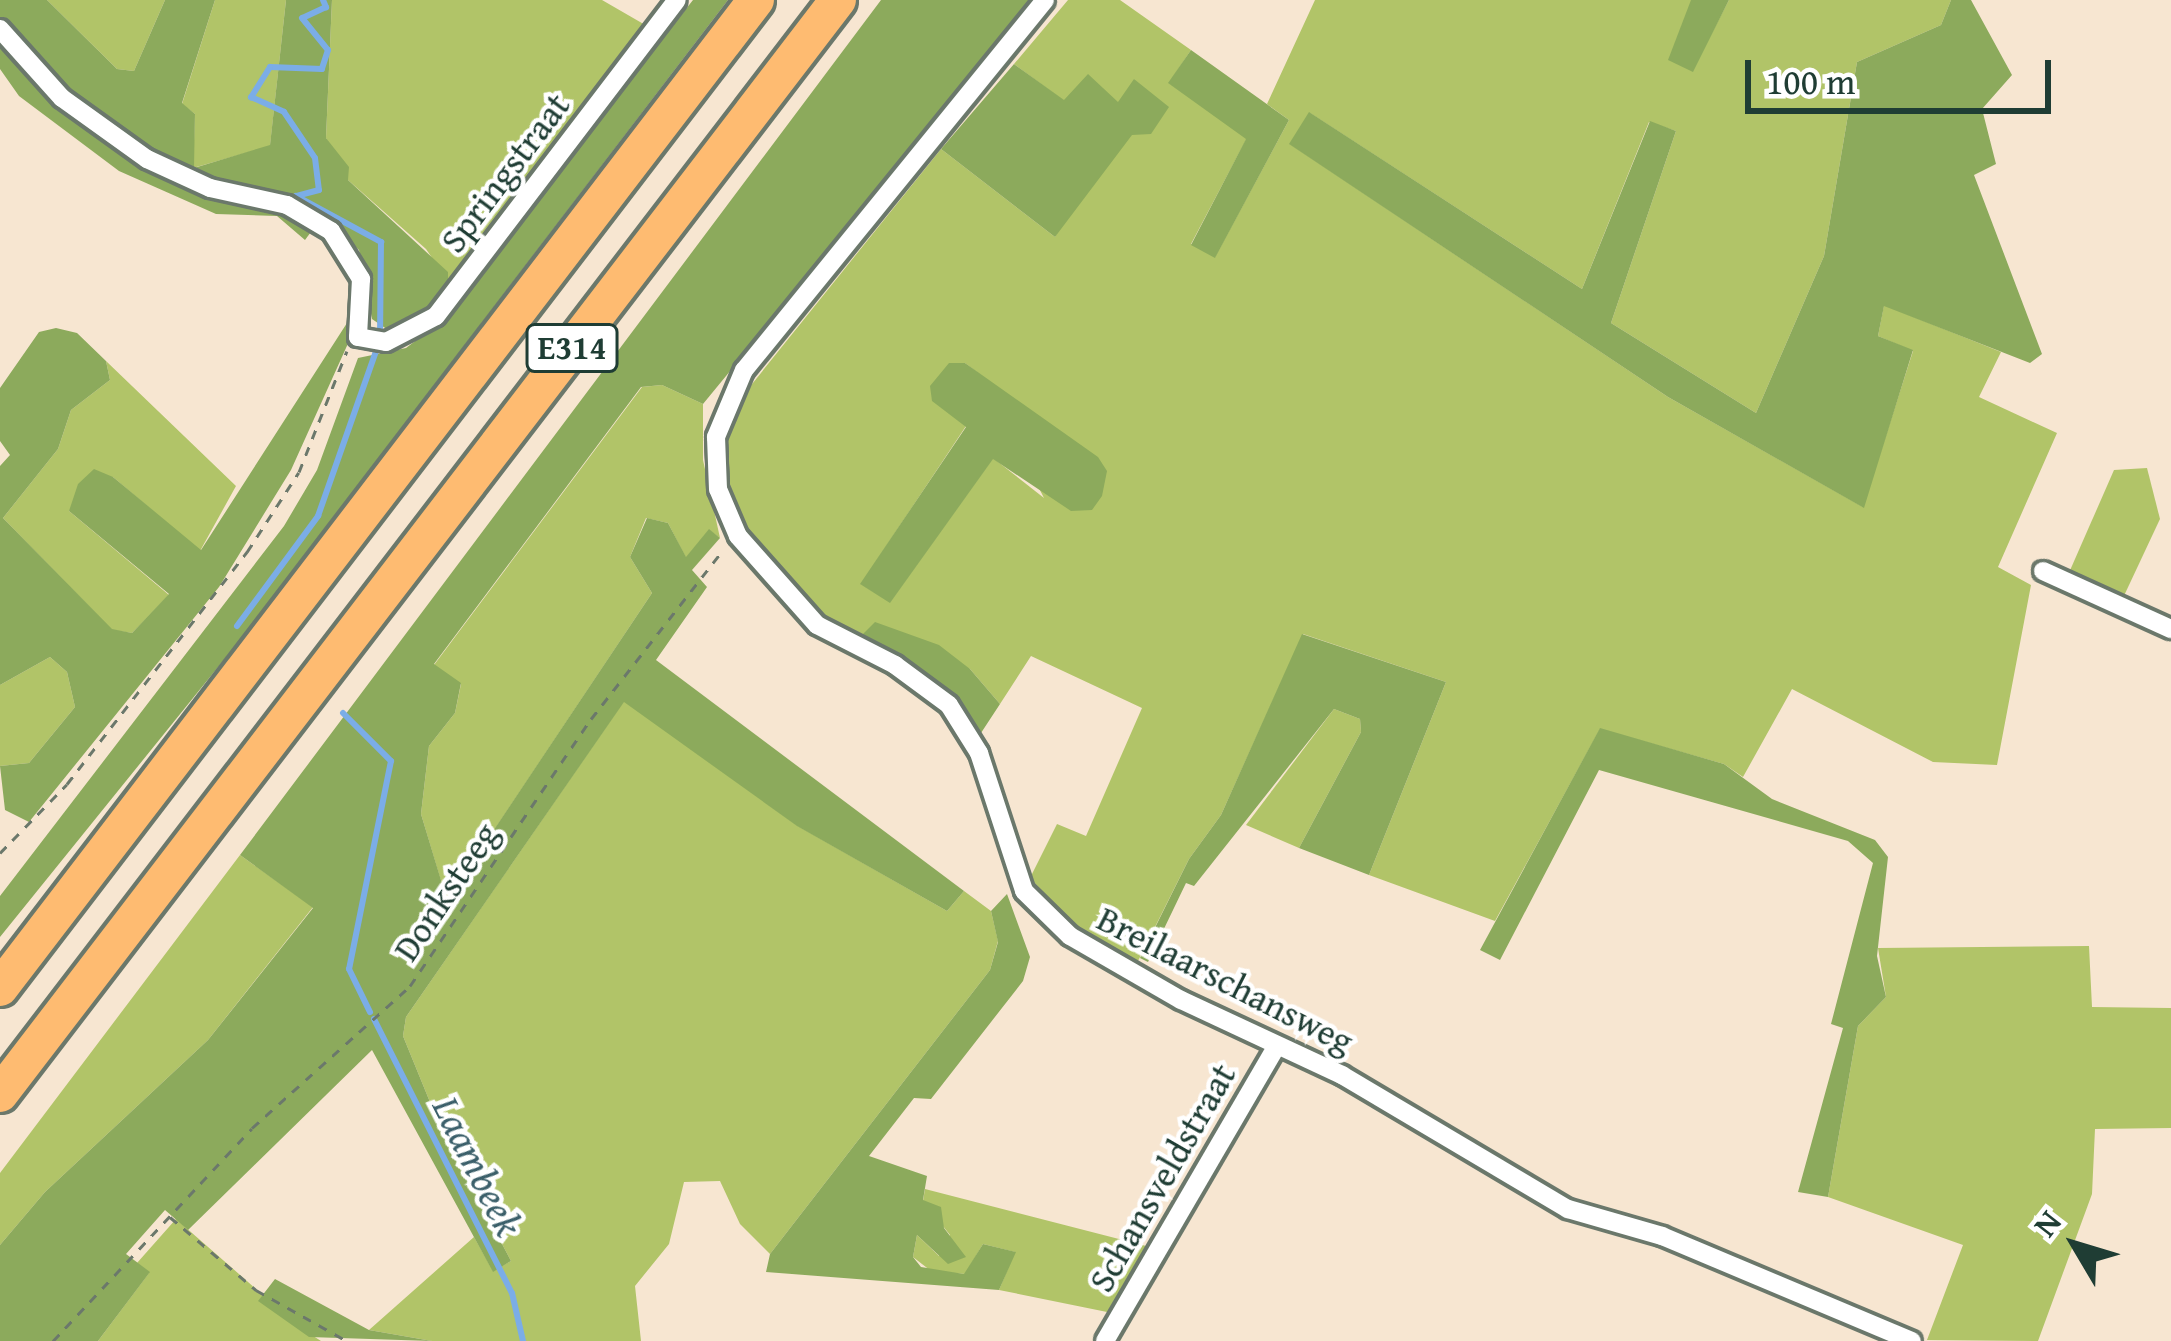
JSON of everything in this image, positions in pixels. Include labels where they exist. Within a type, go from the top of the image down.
[{"type":"highway","name":"E314","points":[[0,988],[756,0]]},
{"type":"highway","name":"E314","points":[[0,1094],[838,0]]},
{"type":"street","name":"Springstraat","points":[[358,337],[406,338],[436,316],[677,0]]},
{"type":"street","name":"Breilaarschansweg","points":[[1045,0],[744,370],[716,436],[718,489],[738,536],[817,625],[928,685],[958,716],[979,753],[1018,878],[1049,921],[1276,1047],[1342,1075],[1568,1209],[1662,1236],[1912,1341]]},
{"type":"street","points":[[0,29],[62,98],[147,159],[210,188],[287,205],[331,231],[362,279],[358,337]]},
{"type":"street","points":[[2043,571],[2171,629]]},
{"type":"street","name":"Schansveldstraat","points":[[1105,1341],[1276,1047]]},
{"type":"path","points":[[0,853],[67,784],[248,552],[299,472],[330,380],[358,337]]},
{"type":"path","name":"Donksteeg","points":[[53,1341],[252,1128],[410,986],[591,718],[704,568],[738,536]]},
{"type":"path","points":[[169,1216],[256,1290],[347,1341]]},
{"type":"green space","points":[[0,0],[47,0],[117,69],[134,71],[165,0],[215,0],[182,103],[195,114],[194,168],[270,145],[286,0],[332,0],[326,138],[349,167],[348,180],[448,272],[448,291],[421,319],[391,332],[372,319],[359,250],[322,217],[305,240],[277,216],[216,214],[119,171],[19,96],[0,69]]},
{"type":"green space","points":[[47,0],[165,0],[134,71],[117,69]]},
{"type":"green space","points":[[215,0],[286,0],[270,146],[193,168],[195,114],[182,104]]},
{"type":"green space","points":[[332,0],[602,0],[647,26],[450,284],[426,249],[348,180],[326,138]]},
{"type":"green space","points":[[693,0],[728,0],[235,646],[0,937],[0,896],[284,526],[317,470],[358,358],[406,348],[443,320]]},
{"type":"green space","points":[[881,0],[1035,0],[703,404],[662,385],[641,387],[434,664],[461,683],[455,713],[429,746],[421,814],[447,900],[652,593],[630,557],[647,518],[668,523],[686,557],[709,529],[720,538],[692,570],[707,587],[656,660],[964,891],[947,911],[797,826],[624,702],[406,1017],[403,1036],[441,1129],[511,1261],[493,1272],[372,1050],[188,1230],[165,1210],[126,1254],[150,1272],[98,1341],[0,1341],[0,1245],[45,1192],[208,1040],[313,908],[240,855]]},
{"type":"green space","points":[[1068,0],[1120,0],[1191,50],[1169,83],[1247,138],[1191,244],[1215,257],[1289,120],[1267,104],[1315,0],[1691,0],[1692,71],[1729,0],[1951,0],[1941,25],[1857,62],[1824,256],[1756,413],[1611,323],[1676,131],[1649,122],[1582,289],[1310,113],[1290,144],[1668,397],[1863,507],[1913,351],[1878,336],[1884,305],[2001,352],[1979,397],[2057,433],[1998,567],[2031,585],[1997,765],[1933,762],[1792,689],[1743,777],[1724,764],[1600,729],[1495,921],[1369,875],[1446,682],[1303,634],[1221,815],[1189,859],[1136,965],[1085,937],[1030,878],[1057,824],[1086,836],[1142,708],[1031,656],[1000,704],[970,669],[831,630],[750,538],[728,492],[722,450],[744,394],[941,149],[1055,237],[1135,79],[1119,102],[1064,101],[1014,64]],"holes":[[[965,363],[982,376],[1044,498],[993,458],[890,602],[861,584],[966,426]]]},
{"type":"green space","points":[[1691,0],[1729,0],[1693,72],[1668,60]]},
{"type":"green space","points":[[1951,0],[1971,0],[2012,75],[1982,109],[1996,164],[1974,175],[2042,354],[2030,363],[1884,306],[1878,336],[1913,350],[1864,508],[1668,397],[1289,144],[1309,112],[1582,289],[1650,121],[1676,131],[1611,323],[1756,413],[1824,256],[1857,62],[1941,25]]},
{"type":"green space","points":[[1191,50],[1289,120],[1215,258],[1191,245],[1246,139],[1168,83]]},
{"type":"green space","points":[[1014,64],[1064,100],[1088,74],[1118,102],[1134,79],[1169,107],[1151,134],[1132,135],[1055,237],[941,149]]},
{"type":"green space","points":[[347,323],[355,328],[291,470],[219,587],[29,822],[5,810],[0,766],[29,763],[75,707],[67,672],[50,657],[0,685],[0,466],[10,455],[0,441],[0,388],[39,332],[56,328],[77,333],[106,361],[110,380],[71,410],[58,449],[3,518],[112,629],[132,633],[169,594],[69,511],[78,484],[94,469],[113,477],[201,550]]},
{"type":"green space","points":[[106,361],[236,486],[200,551],[113,477],[69,511],[169,595],[132,633],[112,630],[3,518],[58,449],[71,410],[110,380]]},
{"type":"green space","points":[[949,363],[965,363],[1098,457],[1107,471],[1102,496],[1092,510],[1071,511],[993,459],[890,603],[860,584],[966,427],[932,401],[930,386]]},
{"type":"green space","points":[[662,385],[703,404],[703,460],[720,538],[709,530],[686,558],[668,523],[646,518],[630,557],[652,593],[447,901],[421,814],[429,746],[455,713],[461,684],[434,665],[642,387]]},
{"type":"green space","points":[[2147,468],[2160,519],[2122,600],[2068,575],[2114,470]]},
{"type":"green space","points":[[875,622],[939,645],[970,669],[1000,704],[981,733],[936,683],[855,642]]},
{"type":"green space","points":[[1302,634],[1446,682],[1369,875],[1299,848],[1361,732],[1360,719],[1334,709],[1194,886],[1186,883],[1148,962],[1140,958],[1189,859],[1221,815]]},
{"type":"green space","points":[[50,657],[67,672],[75,707],[29,763],[0,766],[0,685]]},
{"type":"green space","points":[[624,701],[798,826],[947,911],[964,891],[991,911],[998,941],[990,970],[770,1254],[740,1224],[720,1181],[684,1182],[669,1244],[635,1286],[641,1341],[432,1341],[369,1330],[474,1237],[493,1271],[511,1261],[441,1129],[403,1036],[406,1017]]},
{"type":"green space","points":[[1334,709],[1360,719],[1361,732],[1299,848],[1246,825]]},
{"type":"green space","points":[[1600,728],[1724,764],[1772,799],[1875,840],[1888,857],[1877,956],[1886,997],[1858,1026],[1828,1197],[1798,1192],[1843,1028],[1831,1024],[1873,863],[1848,841],[1599,770],[1500,960],[1480,950]]},
{"type":"green space","points":[[240,855],[313,907],[208,1040],[45,1192],[0,1245],[0,1173]]},
{"type":"green space","points":[[1007,894],[1030,957],[1023,981],[931,1099],[914,1098],[869,1156],[927,1176],[923,1200],[941,1207],[944,1228],[966,1257],[948,1264],[917,1235],[913,1257],[921,1267],[964,1274],[983,1244],[1016,1252],[999,1290],[766,1272],[770,1254],[990,970],[998,942],[991,911]]},
{"type":"green space","points":[[2089,946],[2092,1007],[2171,1008],[2171,1128],[2095,1129],[2092,1194],[2038,1341],[1927,1340],[1963,1245],[1828,1197],[1858,1026],[1886,997],[1878,948]]},
{"type":"green space","points":[[925,1189],[1150,1247],[1112,1313],[999,1290],[1015,1252],[983,1244],[965,1274],[931,1271],[913,1257],[917,1235],[939,1256],[950,1235],[923,1201]]},
{"type":"green space","points":[[176,1219],[263,1295],[259,1301],[321,1341],[98,1341],[149,1273],[137,1263]]},
{"type":"green space","points":[[275,1279],[369,1330],[432,1341],[309,1337],[258,1301]]},
{"type":"waterway","name":"Laambeek","points":[[323,0],[326,7],[302,18],[328,50],[322,69],[270,67],[251,97],[284,112],[315,158],[319,190],[296,196],[381,242],[380,333]]},
{"type":"waterway","name":"Laambeek","points":[[237,626],[318,516],[377,348]]},
{"type":"waterway","name":"Laambeek","points":[[343,713],[391,761],[349,969],[370,1012]]},
{"type":"waterway","name":"Laambeek","points":[[374,1019],[512,1293],[523,1341]]}]
